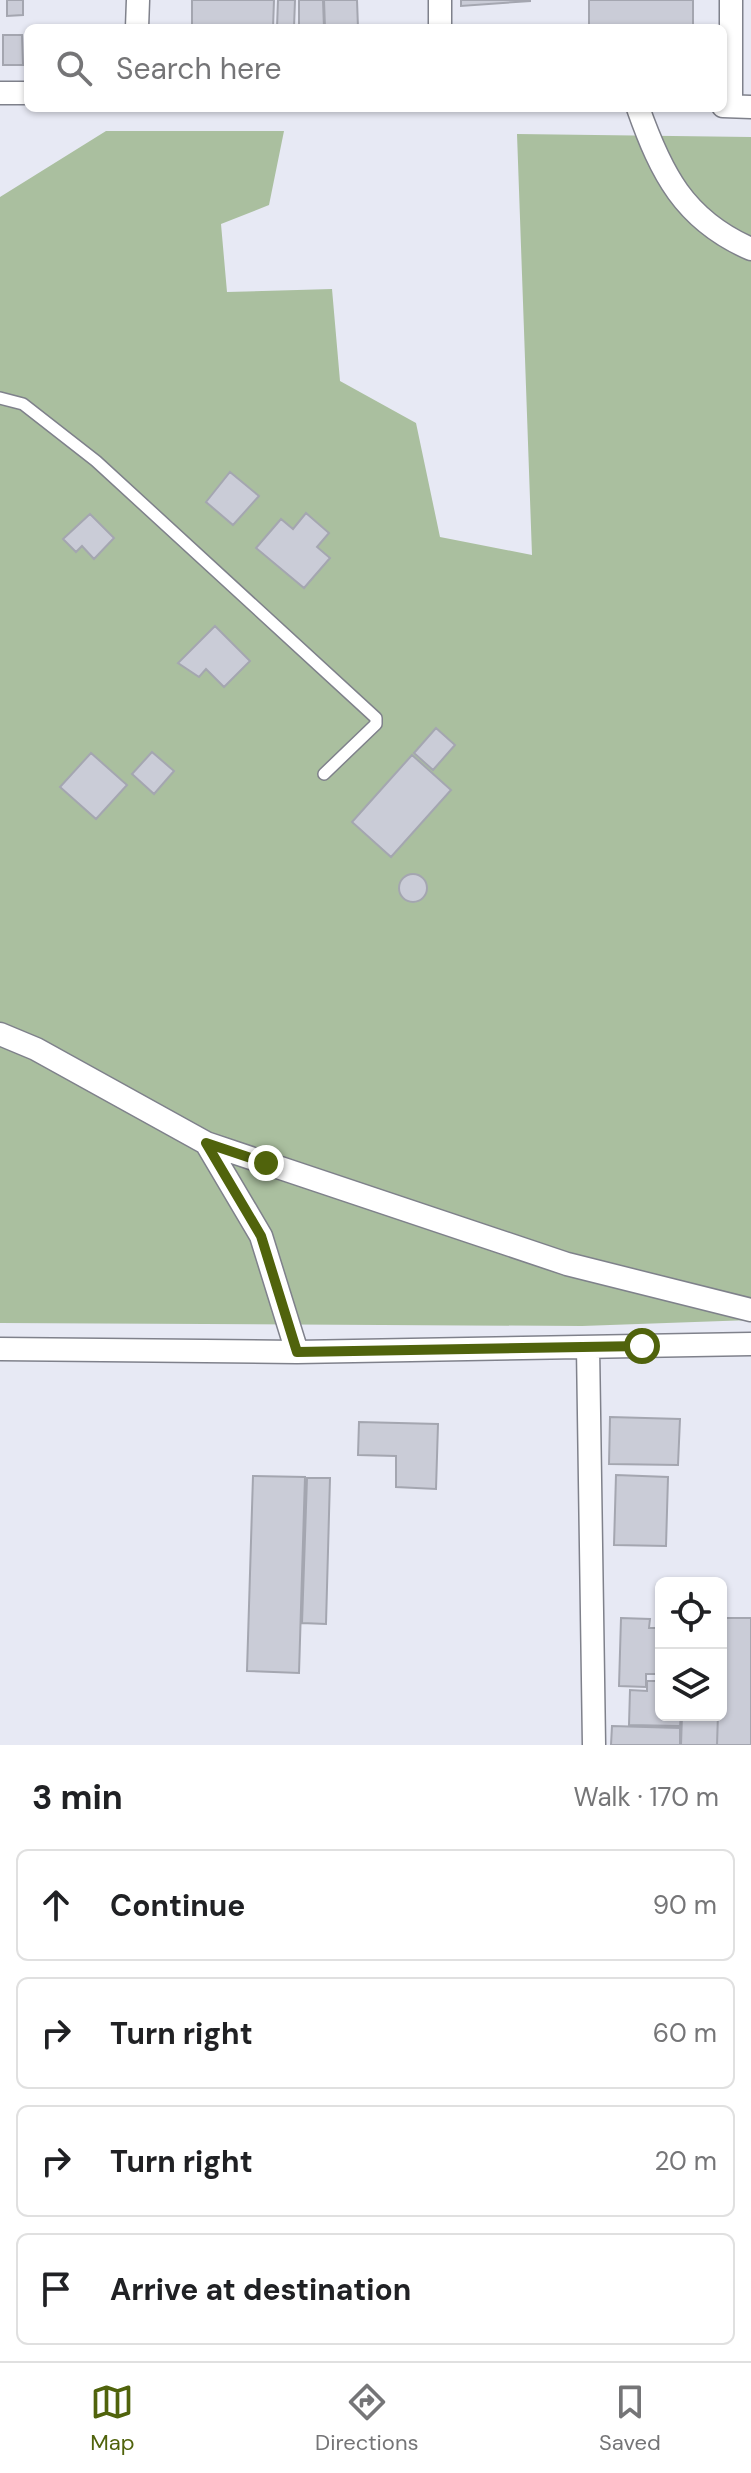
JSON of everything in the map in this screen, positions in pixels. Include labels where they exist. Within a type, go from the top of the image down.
[{"type":"street","points":[[137,24],[138,0]]},
{"type":"street","points":[[440,0],[440,24]]},
{"type":"street","points":[[731,0],[735,107]]},
{"type":"street","points":[[0,93],[24,93]]},
{"type":"street","points":[[639,112],[658,164],[685,204],[735,242],[751,249]]},
{"type":"street","points":[[0,1034],[36,1049],[206,1143],[567,1264],[751,1310]]},
{"type":"street","points":[[206,1143],[261,1236],[297,1352]]},
{"type":"street","points":[[0,1349],[297,1352],[751,1344]]},
{"type":"street","points":[[588,1347],[594,1745]]},
{"type":"lane","points":[[0,398],[23,404],[96,461],[376,718],[376,724],[324,774]]},
{"type":"green space","points":[[106,131],[284,131],[269,205],[221,224],[227,292],[332,289],[340,381],[416,423],[440,537],[532,555],[517,134],[751,137],[751,1320],[582,1326],[0,1323],[0,197]]},
{"type":"building","points":[[7,0],[23,0],[23,15],[7,16]]},
{"type":"building","points":[[192,0],[274,0],[273,24],[192,24]]},
{"type":"building","points":[[278,0],[295,0],[294,24],[277,24]]},
{"type":"building","points":[[299,0],[323,0],[324,24],[299,24]]},
{"type":"building","points":[[324,0],[357,0],[358,24],[325,24]]},
{"type":"building","points":[[461,0],[530,0],[530,1],[461,6]]},
{"type":"building","points":[[589,0],[693,0],[693,24],[589,24]]},
{"type":"building","points":[[3,35],[22,35],[23,65],[3,65]]},
{"type":"building","points":[[230,472],[259,496],[233,525],[206,502]]},
{"type":"building","points":[[306,513],[329,533],[317,547],[330,558],[304,588],[256,548],[281,519],[293,529]]},
{"type":"building","points":[[90,514],[114,538],[94,559],[82,546],[76,552],[63,539]]},
{"type":"building","points":[[215,626],[250,661],[224,687],[206,669],[199,677],[178,663]]},
{"type":"building","points":[[436,728],[455,745],[433,770],[414,753]]},
{"type":"building","points":[[152,752],[174,771],[154,794],[132,774]]},
{"type":"building","points":[[91,753],[127,785],[96,819],[60,787]]},
{"type":"building","points":[[412,755],[451,790],[391,857],[352,822]]},
{"type":"building","points":[[413,874],[423,878],[427,888],[423,898],[413,902],[403,898],[399,888],[403,878]]},
{"type":"building","points":[[610,1417],[680,1419],[678,1465],[609,1464]]},
{"type":"building","points":[[359,1422],[438,1424],[436,1489],[396,1487],[396,1456],[358,1455]]},
{"type":"building","points":[[616,1475],[668,1477],[666,1546],[614,1545]]},
{"type":"building","points":[[253,1476],[305,1477],[299,1673],[247,1671]]},
{"type":"building","points":[[307,1478],[330,1478],[326,1624],[302,1623]]},
{"type":"building","points":[[621,1618],[650,1619],[649,1628],[655,1628],[655,1674],[646,1674],[646,1687],[619,1686]]},
{"type":"building","points":[[727,1618],[751,1618],[751,1745],[717,1745],[718,1721],[727,1721]]},
{"type":"building","points":[[647,1681],[655,1681],[655,1721],[680,1721],[680,1726],[629,1725],[630,1690],[647,1691]]},
{"type":"building","points":[[682,1721],[718,1721],[717,1745],[681,1745]]},
{"type":"building","points":[[612,1726],[680,1728],[680,1745],[611,1745]]},
{"type":"route","points":[[266,1163],[206,1143],[261,1236],[297,1352],[642,1346]]}]
